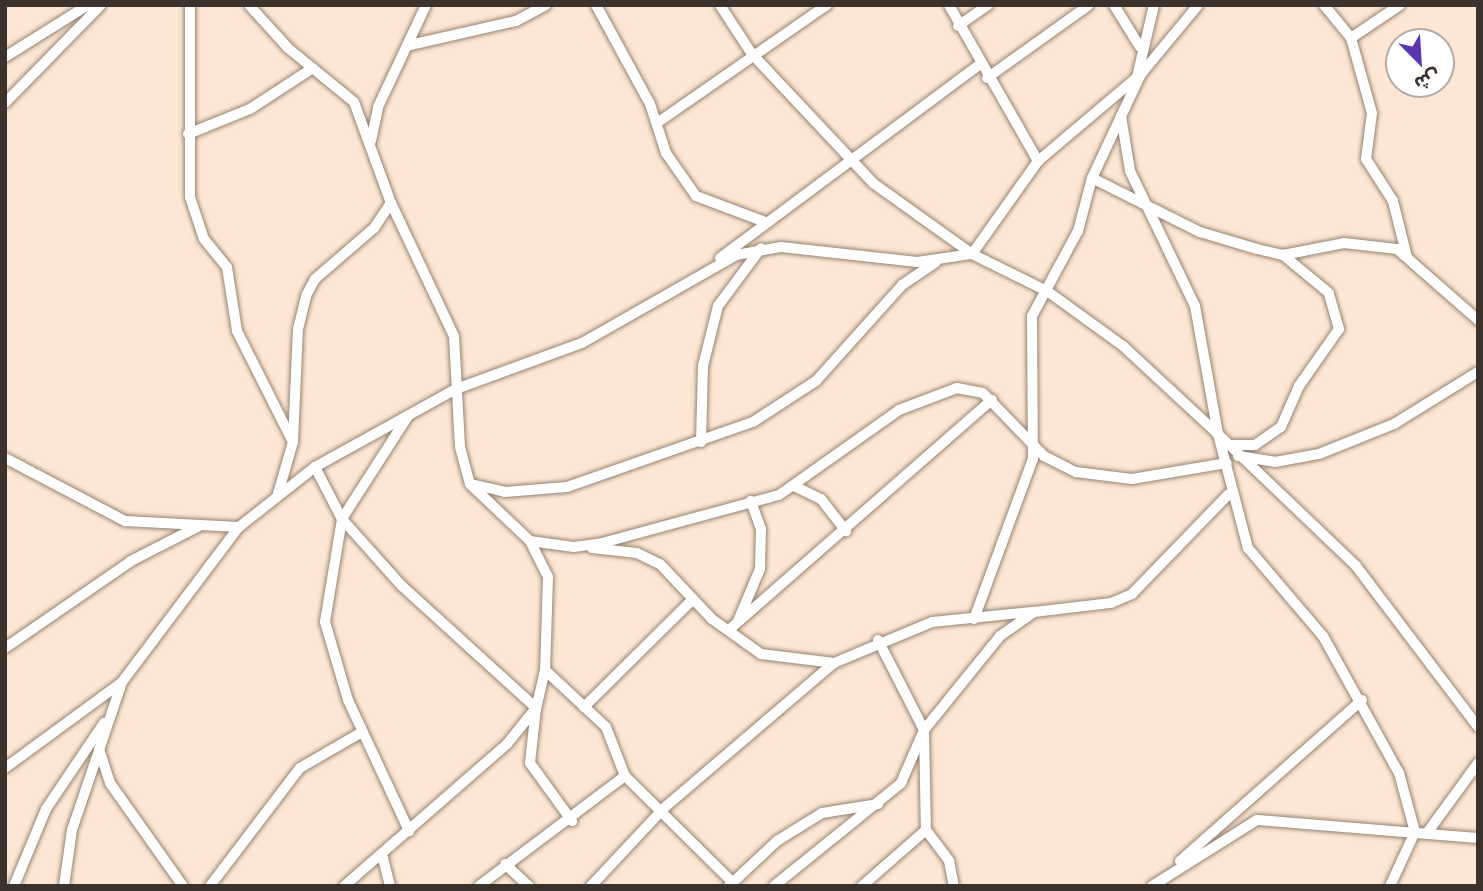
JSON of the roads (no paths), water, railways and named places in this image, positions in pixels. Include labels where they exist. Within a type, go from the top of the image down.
[{"type":"street","points":[[5,57],[88,5]]},
{"type":"street","points":[[5,103],[101,5]]},
{"type":"street","points":[[190,5],[188,134],[195,217],[227,267],[237,331],[293,442]]},
{"type":"street","points":[[250,5],[313,68],[354,102],[391,203],[454,336],[456,389],[470,484],[530,541],[548,577],[545,670],[536,708],[530,764],[572,821]]},
{"type":"street","points":[[371,144],[378,107],[411,45],[426,5]]},
{"type":"street","points":[[411,45],[516,21],[546,5]]},
{"type":"street","points":[[596,5],[657,123],[666,153],[695,196],[765,222]]},
{"type":"street","points":[[720,5],[752,54],[849,160],[972,254],[1047,290],[1123,346],[1218,433],[1238,456],[1356,566],[1478,727]]},
{"type":"street","points":[[657,123],[752,54],[827,5]]},
{"type":"street","points":[[948,5],[979,65],[1038,161]]},
{"type":"street","points":[[958,26],[988,5]]},
{"type":"street","points":[[987,78],[1089,5]]},
{"type":"street","points":[[1114,5],[1140,47]]},
{"type":"street","points":[[974,619],[1008,539],[1034,445],[1028,331],[1078,231],[1093,178],[1139,75],[1140,47],[1154,5]]},
{"type":"street","points":[[712,264],[761,248],[871,261],[942,259],[972,254],[1038,161],[1139,75],[1198,5]]},
{"type":"street","points":[[1324,5],[1351,38],[1372,113],[1366,159],[1393,201],[1407,257]]},
{"type":"street","points":[[1351,38],[1400,5]]},
{"type":"street","points":[[5,768],[122,682],[239,527],[315,467],[456,389],[582,343],[712,264],[979,65]]},
{"type":"street","points":[[188,134],[250,109],[313,68]]},
{"type":"street","points":[[1121,116],[1130,171],[1195,306],[1218,433],[1227,463],[1229,494],[1248,548],[1294,595],[1362,700],[1399,773],[1415,832],[1390,886]]},
{"type":"street","points":[[1093,178],[1200,232],[1283,255],[1324,286],[1339,329],[1299,386],[1281,427],[1255,445],[1228,445]]},
{"type":"street","points":[[276,497],[293,442],[298,329],[307,294],[314,279],[374,228],[391,203]]},
{"type":"street","points":[[1283,255],[1377,243],[1407,257],[1478,320]]},
{"type":"street","points":[[701,442],[704,366],[718,306],[761,248]]},
{"type":"street","points":[[470,484],[505,492],[567,488],[752,422],[816,382],[902,285],[942,259]]},
{"type":"street","points":[[1238,456],[1275,462],[1319,454],[1394,424],[1478,372]]},
{"type":"street","points":[[574,547],[796,487],[899,410],[928,396],[971,387],[992,400],[1034,445],[1076,472],[1132,479],[1227,463]]},
{"type":"street","points":[[732,633],[992,400]]},
{"type":"street","points":[[409,831],[362,732],[325,622],[342,519],[410,414]]},
{"type":"street","points":[[5,458],[125,521],[239,527]]},
{"type":"street","points":[[315,467],[342,519],[458,642],[536,708]]},
{"type":"street","points":[[796,487],[821,499],[846,531]]},
{"type":"street","points":[[590,886],[664,808],[834,663],[878,640],[932,622],[1111,603],[1132,594],[1229,494]]},
{"type":"street","points":[[732,633],[760,569],[761,529],[751,501]]},
{"type":"street","points":[[5,648],[120,568],[201,524]]},
{"type":"street","points":[[530,541],[636,554],[660,564],[693,599],[732,633],[778,659],[834,663]]},
{"type":"street","points":[[584,707],[693,599]]},
{"type":"street","points":[[779,884],[878,804],[910,772],[923,730],[978,659],[1034,612]]},
{"type":"street","points":[[878,640],[923,730],[926,830],[948,861],[954,886]]},
{"type":"street","points":[[545,670],[613,737],[625,776],[664,808],[730,883],[777,841],[822,813],[878,804]]},
{"type":"street","points":[[64,886],[72,830],[122,682]]},
{"type":"street","points":[[1152,886],[1362,700]]},
{"type":"street","points":[[344,886],[507,744],[536,708]]},
{"type":"street","points":[[14,886],[46,809],[110,715]]},
{"type":"street","points":[[209,886],[300,768],[362,732]]},
{"type":"street","points":[[99,749],[110,783],[183,886]]},
{"type":"street","points":[[1427,833],[1478,763]]},
{"type":"street","points":[[479,886],[505,864],[572,821],[625,776]]},
{"type":"street","points":[[1152,886],[1258,820],[1478,838]]},
{"type":"street","points":[[862,886],[926,830]]},
{"type":"street","points":[[382,854],[390,886]]},
{"type":"street","points":[[505,864],[529,886]]}]
